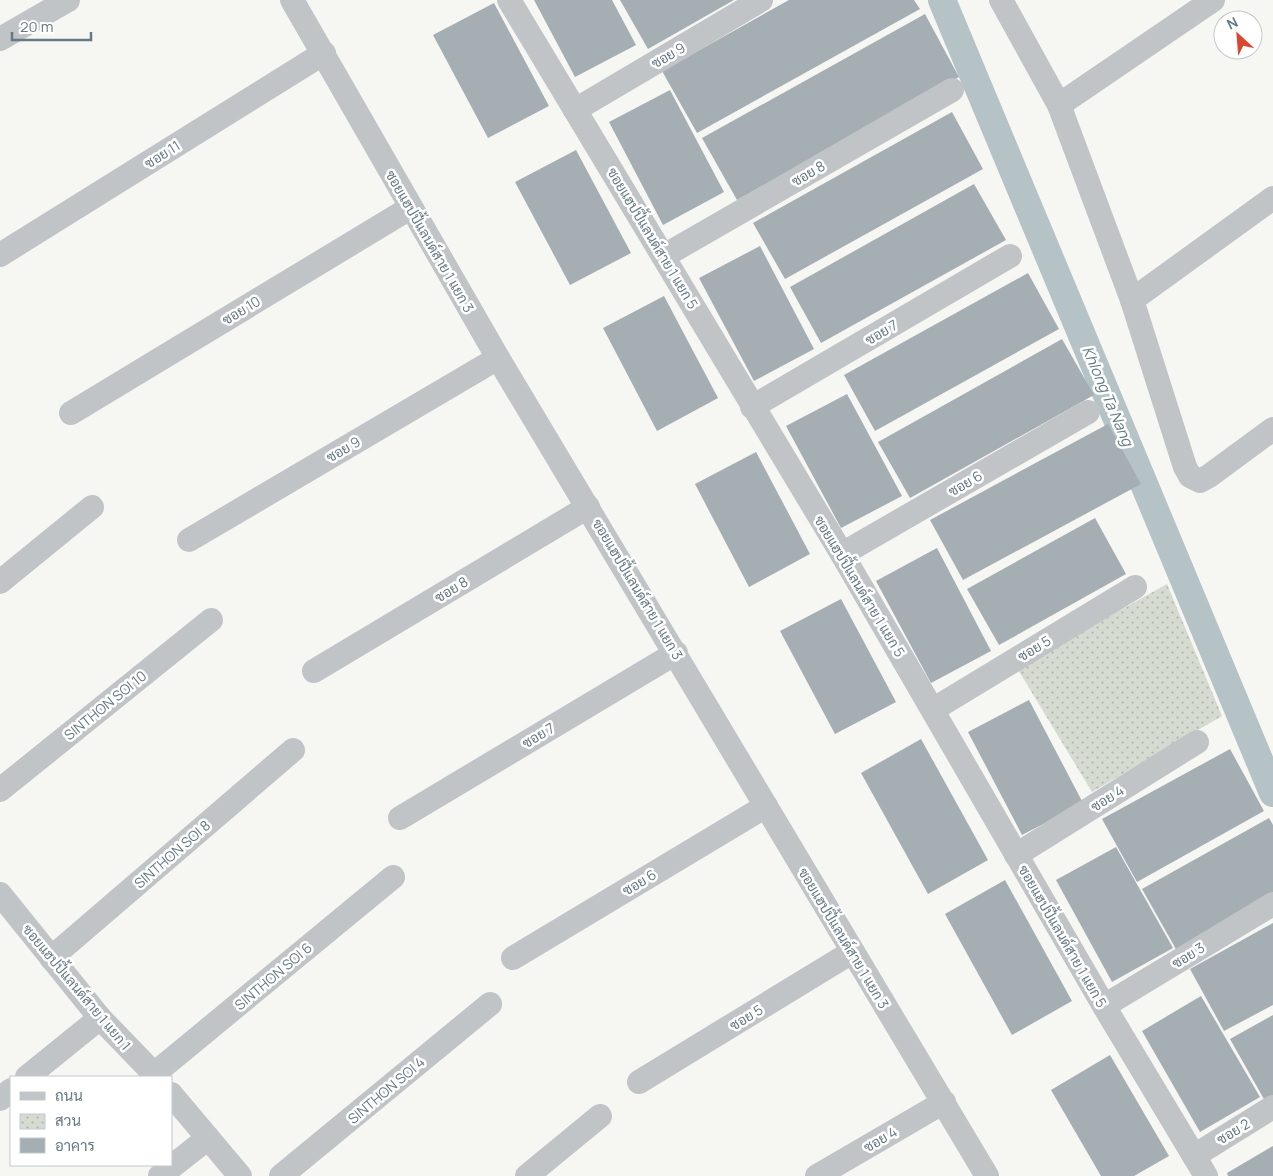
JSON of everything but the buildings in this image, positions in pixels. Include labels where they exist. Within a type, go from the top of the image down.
[{"type":"street","points":[[0,39],[68,0]]},
{"type":"street","name":"ซอยแฮปปี้แลนด์สาย 1 แยก 3","points":[[292,0],[498,358],[987,1176]]},
{"type":"street","name":"ซอยแฮปปี้แลนด์สาย 1 แยก 5","points":[[509,0],[934,709],[1016,855],[1206,1176]]},
{"type":"street","name":"ซอย 9","points":[[575,110],[761,0]]},
{"type":"street","points":[[1001,0],[1059,105],[1132,300],[1185,467],[1190,476],[1200,481],[1209,476],[1273,429]]},
{"type":"street","points":[[1059,105],[1213,0]]},
{"type":"street","name":"ซอย 11","points":[[0,255],[324,53]]},
{"type":"street","name":"ซอย 8","points":[[664,256],[952,90]]},
{"type":"street","points":[[1132,300],[1273,198]]},
{"type":"street","name":"ซอย 10","points":[[71,413],[410,208]]},
{"type":"street","name":"ซอย 7","points":[[752,407],[1010,256]]},
{"type":"street","name":"ซอย 9","points":[[189,540],[498,358]]},
{"type":"street","name":"ซอย 6","points":[[842,554],[1088,412]]},
{"type":"street","points":[[0,582],[92,507]]},
{"type":"street","name":"ซอย 8","points":[[314,671],[588,507]]},
{"type":"street","name":"ซอย 5","points":[[934,709],[1135,587]]},
{"type":"street","name":"SINTHON SOI 10","points":[[0,790],[211,620]]},
{"type":"street","name":"ซอย 7","points":[[400,818],[676,653]]},
{"type":"street","name":"ซอย 4","points":[[1016,855],[1197,742]]},
{"type":"street","name":"SINTHON SOI 8","points":[[51,958],[293,750]]},
{"type":"street","name":"ซอย 6","points":[[513,958],[766,806]]},
{"type":"street","name":"SINTHON SOI 6","points":[[155,1076],[393,877]]},
{"type":"street","name":"ซอยแฮปปี้แลนด์สาย 1 แยก 1","points":[[0,894],[100,1018],[155,1076]]},
{"type":"street","name":"ซอย 3","points":[[1104,1006],[1273,904]]},
{"type":"street","name":"ซอย 5","points":[[639,1082],[852,952]]},
{"type":"street","name":"SINTHON SOI 4","points":[[282,1176],[490,1004]]},
{"type":"street","points":[[28,1076],[100,1018]]},
{"type":"street","points":[[0,1099],[10,1091]]},
{"type":"street","points":[[172,1095],[240,1176]]},
{"type":"street","name":"ซอย 4","points":[[817,1176],[944,1102]]},
{"type":"street","name":"ซอย 2","points":[[1194,1156],[1273,1107]]},
{"type":"street","points":[[527,1176],[600,1116]]},
{"type":"street","points":[[160,1176],[208,1138]]},
{"type":"green space","points":[[1167,584],[1222,716],[1092,792],[1017,668]]},
{"type":"waterway","name":"Khlong Ta Nang","points":[[942,0],[1273,793]]}]
